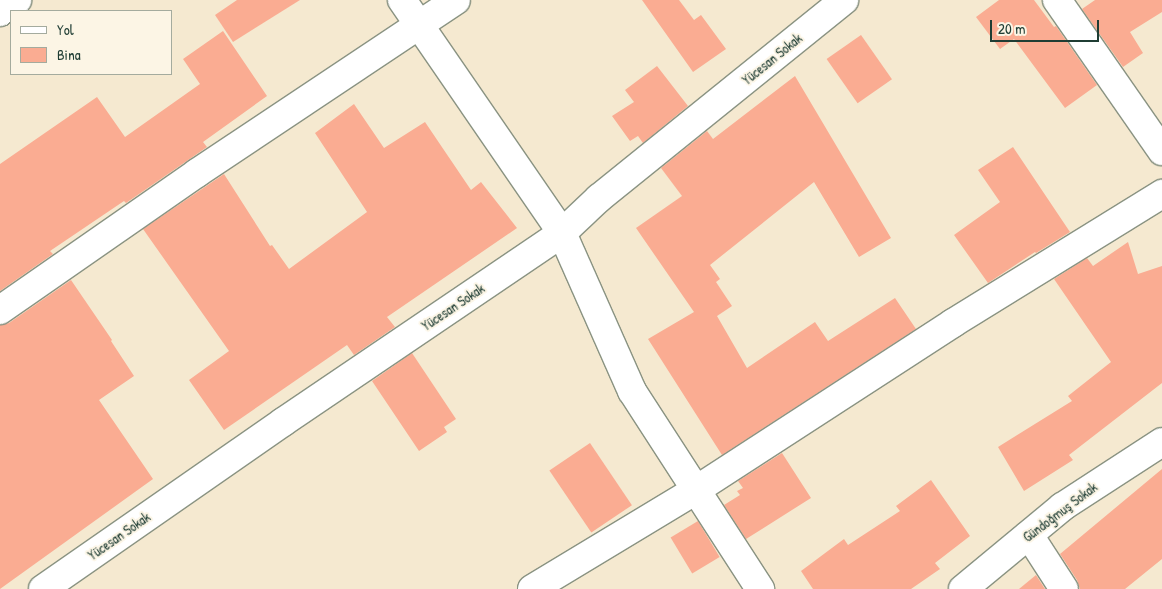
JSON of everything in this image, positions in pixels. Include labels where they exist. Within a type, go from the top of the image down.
[{"type":"street","points":[[0,12],[17,0]]},
{"type":"street","points":[[402,0],[562,233],[632,392],[760,589]]},
{"type":"street","points":[[0,310],[197,173],[456,0]]},
{"type":"street","points":[[1057,0],[1162,151]]},
{"type":"street","name":"Yücesan Sokak","points":[[43,589],[291,416],[562,233],[599,198],[833,4]]},
{"type":"street","points":[[532,589],[696,490],[953,323],[1162,194]]},
{"type":"street","name":"Gündoğmuş Sokak","points":[[963,589],[1062,507],[1162,442]]},
{"type":"street","points":[[1029,535],[1064,589]]},
{"type":"building","points":[[237,0],[300,0],[233,42],[215,15]]},
{"type":"building","points":[[642,0],[679,0],[694,20],[701,15],[726,49],[693,72]]},
{"type":"building","points":[[999,0],[1034,0],[1054,27],[1056,26],[1097,85],[1065,108],[1014,39],[1000,49],[976,17]]},
{"type":"building","points":[[1095,0],[1162,0],[1162,12],[1130,32],[1143,53],[1123,67],[1082,9]]},
{"type":"building","points":[[223,31],[267,96],[203,142],[207,147],[126,203],[124,201],[50,251],[53,254],[0,291],[0,164],[97,97],[125,137],[200,84],[183,59]]},
{"type":"building","points":[[861,35],[892,79],[858,103],[827,59]]},
{"type":"building","points":[[657,66],[688,106],[643,143],[638,136],[630,141],[612,116],[634,102],[625,90]]},
{"type":"building","points":[[795,76],[891,238],[859,257],[814,182],[710,265],[720,279],[716,282],[732,306],[717,316],[747,368],[815,322],[828,341],[895,298],[916,329],[722,455],[648,339],[694,312],[636,228],[682,196],[661,168],[707,131],[713,139]]},
{"type":"building","points":[[354,104],[384,148],[425,122],[471,190],[481,182],[517,228],[387,317],[395,327],[354,355],[347,345],[224,430],[189,380],[229,351],[143,229],[224,174],[270,246],[272,245],[289,269],[367,212],[315,133]]},
{"type":"building","points":[[1013,147],[1070,232],[1035,252],[988,283],[954,235],[1000,202],[978,170]]},
{"type":"building","points":[[1128,242],[1138,274],[1162,266],[1162,383],[1069,455],[1073,460],[1024,491],[998,447],[1072,401],[1068,396],[1111,362],[1054,279],[1087,258],[1093,266]]},
{"type":"building","points":[[71,280],[134,376],[99,400],[153,479],[0,589],[0,325],[9,323]]},
{"type":"building","points":[[412,353],[456,419],[444,427],[447,432],[419,451],[372,381]]},
{"type":"building","points":[[590,443],[632,505],[591,533],[549,470]]},
{"type":"building","points":[[782,453],[811,498],[746,539],[724,505],[740,495],[737,491],[743,488],[738,481]]},
{"type":"building","points":[[1162,469],[1162,559],[1125,589],[1080,589],[1077,580],[1060,554]]},
{"type":"building","points":[[931,480],[970,536],[935,563],[940,569],[911,589],[813,589],[801,571],[844,539],[848,545],[900,511],[896,506]]},
{"type":"building","points":[[698,521],[720,557],[692,573],[671,537]]},
{"type":"building","points":[[1036,575],[1045,589],[1019,589]]}]
